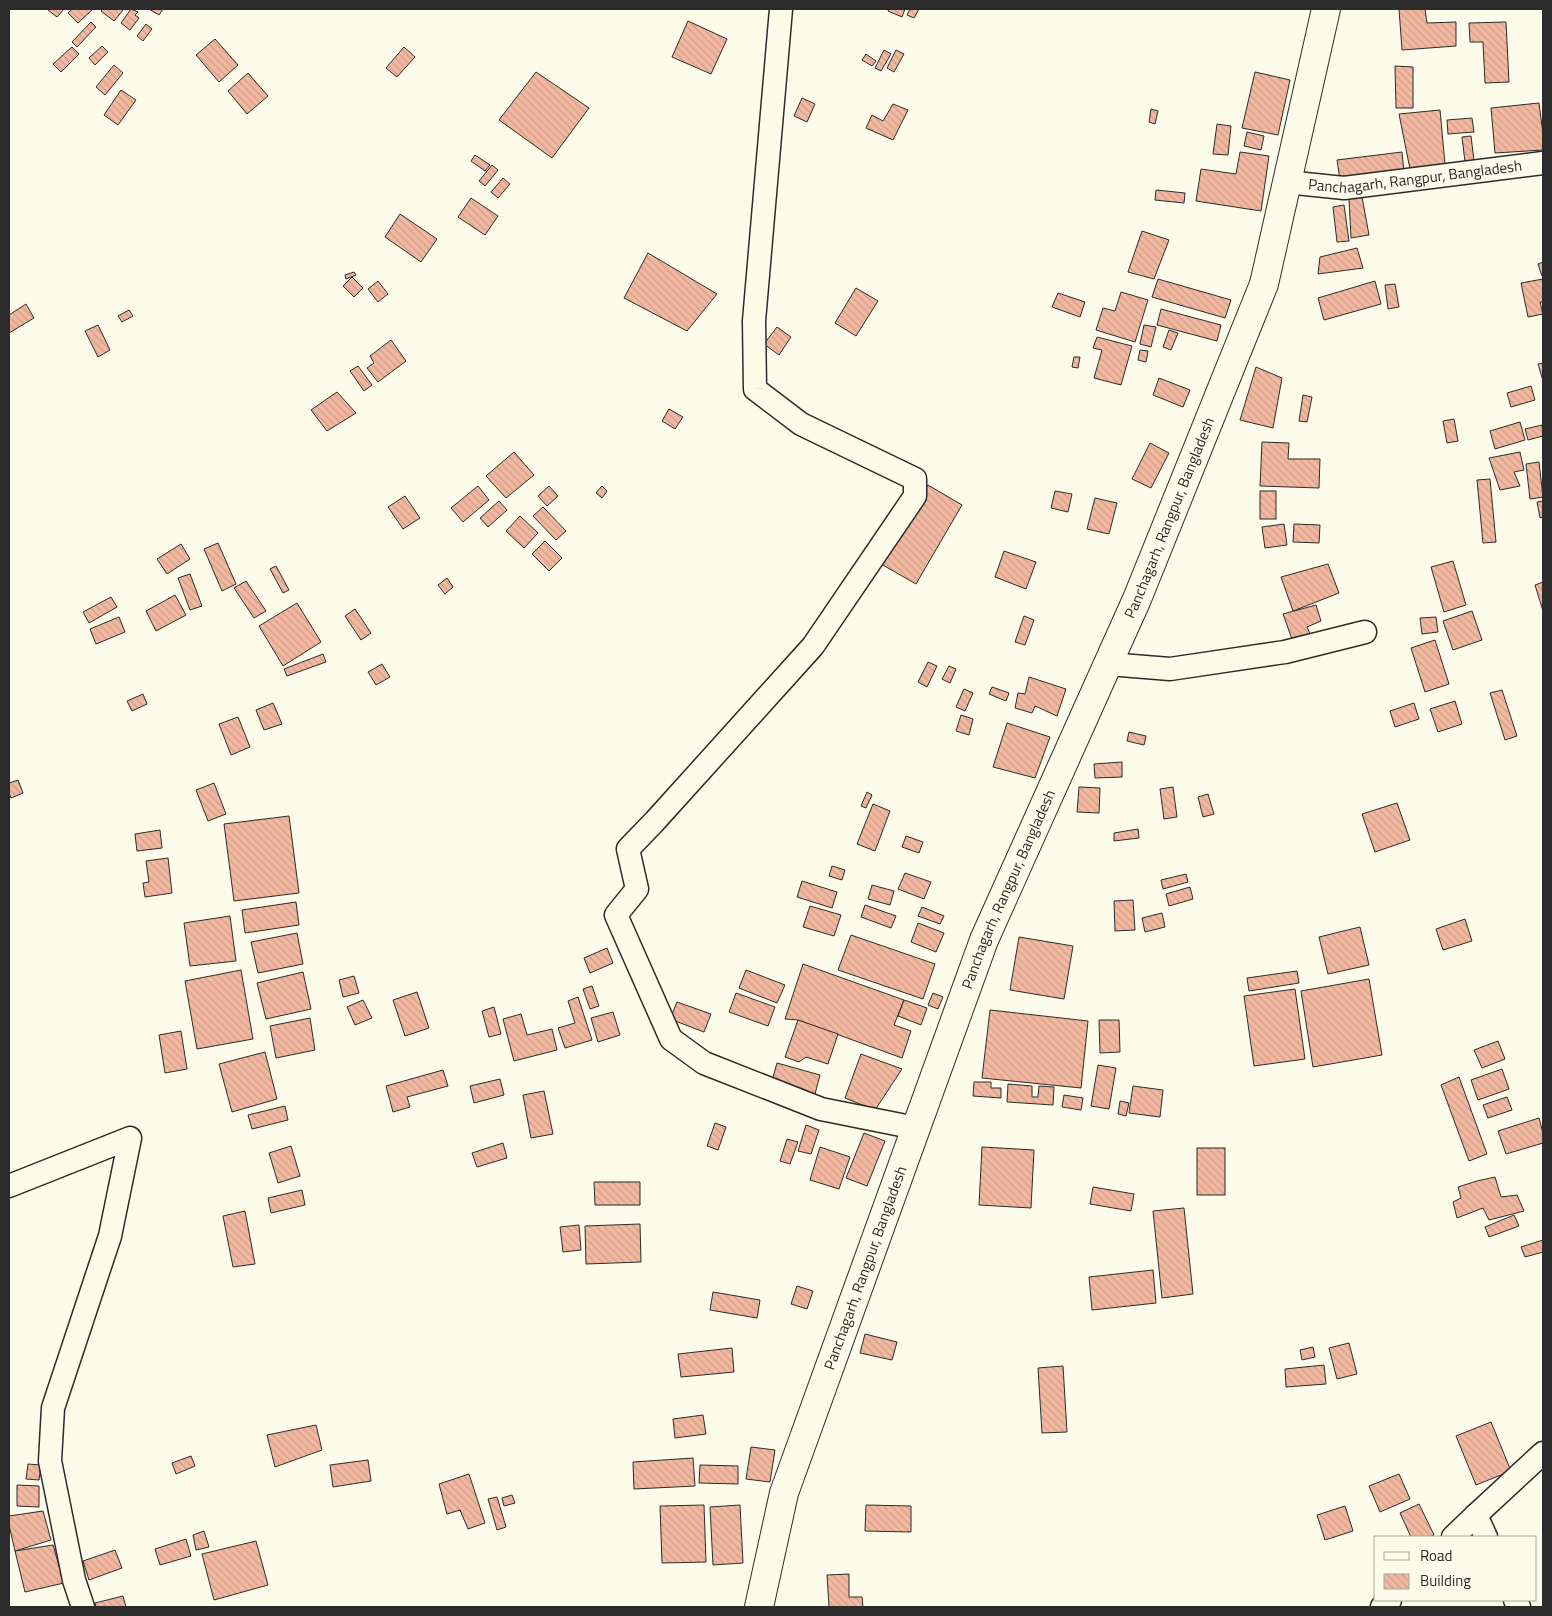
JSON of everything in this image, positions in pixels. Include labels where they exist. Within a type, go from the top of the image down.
[{"type":"street","points":[[781,9],[754,321],[755,389],[801,424],[915,479],[915,496],[814,646],[628,849],[637,889],[616,915],[671,1039],[704,1063],[821,1109],[916,1128]]},
{"type":"street","name":"Panchagarh, Rangpur, Bangladesh","points":[[759,1607],[784,1493],[984,940],[1137,599],[1264,284],[1326,9]]},
{"type":"street","name":"Panchagarh, Rangpur, Bangladesh","points":[[1286,182],[1344,188],[1543,163]]},
{"type":"street","points":[[1108,664],[1170,668],[1285,652],[1365,632]]},
{"type":"street","points":[[9,1186],[130,1138],[110,1236],[53,1408],[50,1461],[74,1580],[82,1607]]},
{"type":"street","points":[[1454,1536],[1543,1453]]},
{"type":"street","points":[[1476,1515],[1486,1536]]},
{"type":"building","points":[[49,9],[64,9],[57,17]]},
{"type":"building","points":[[72,9],[93,9],[78,23],[68,13]]},
{"type":"building","points":[[103,9],[124,9],[114,21],[101,11]]},
{"type":"building","points":[[131,9],[138,12],[135,15],[139,18],[130,30],[121,23]]},
{"type":"building","points":[[149,9],[163,9],[159,15]]},
{"type":"building","points":[[889,9],[905,9],[902,17],[888,11]]},
{"type":"building","points":[[910,9],[919,9],[914,18],[907,15]]},
{"type":"building","points":[[1399,9],[1425,9],[1427,23],[1456,22],[1456,46],[1402,50]]},
{"type":"building","points":[[688,21],[727,39],[711,74],[672,57]]},
{"type":"building","points":[[91,22],[96,27],[77,47],[72,42]]},
{"type":"building","points":[[1506,22],[1509,82],[1485,83],[1483,42],[1470,42],[1469,23]]},
{"type":"building","points":[[146,24],[152,29],[143,41],[137,36]]},
{"type":"building","points":[[215,39],[238,65],[219,82],[196,55]]},
{"type":"building","points":[[102,46],[108,52],[95,65],[89,58]]},
{"type":"building","points":[[72,47],[79,54],[61,72],[53,64]]},
{"type":"building","points":[[404,47],[415,57],[397,77],[386,68]]},
{"type":"building","points":[[884,50],[891,54],[881,71],[875,68]]},
{"type":"building","points":[[896,50],[904,54],[894,72],[887,68]]},
{"type":"building","points":[[866,54],[876,61],[872,66],[862,60]]},
{"type":"building","points":[[114,65],[123,73],[105,95],[96,87]]},
{"type":"building","points":[[1395,66],[1413,67],[1413,108],[1396,108]]},
{"type":"building","points":[[536,72],[589,108],[552,158],[499,120]]},
{"type":"building","points":[[1255,72],[1290,80],[1278,135],[1242,128]]},
{"type":"building","points":[[248,73],[268,96],[247,114],[228,91]]},
{"type":"building","points":[[121,90],[136,100],[118,125],[104,115]]},
{"type":"building","points":[[802,98],[815,104],[807,122],[794,116]]},
{"type":"building","points":[[1539,103],[1543,150],[1495,153],[1491,108]]},
{"type":"building","points":[[893,104],[908,110],[893,140],[866,128],[872,115],[883,121]]},
{"type":"building","points":[[1151,109],[1158,111],[1155,124],[1149,122]]},
{"type":"building","points":[[1440,110],[1445,164],[1410,169],[1399,114]]},
{"type":"building","points":[[1472,118],[1474,132],[1448,134],[1447,120]]},
{"type":"building","points":[[1217,124],[1231,126],[1228,155],[1213,154]]},
{"type":"building","points":[[1247,132],[1264,136],[1261,150],[1244,146]]},
{"type":"building","points":[[1471,136],[1474,161],[1465,162],[1462,137]]},
{"type":"building","points":[[1240,152],[1269,156],[1261,211],[1196,201],[1201,169],[1236,174]]},
{"type":"building","points":[[1402,152],[1404,172],[1340,180],[1337,160]]},
{"type":"building","points":[[475,155],[490,165],[485,171],[471,161]]},
{"type":"building","points":[[492,165],[498,170],[485,186],[479,181]]},
{"type":"building","points":[[503,178],[510,184],[498,198],[491,192]]},
{"type":"building","points":[[1156,190],[1185,193],[1184,203],[1155,200]]},
{"type":"building","points":[[1362,197],[1369,235],[1351,238],[1349,199]]},
{"type":"building","points":[[471,198],[498,216],[485,235],[458,217]]},
{"type":"building","points":[[1344,205],[1349,241],[1337,242],[1333,207]]},
{"type":"building","points":[[400,214],[437,239],[421,262],[385,237]]},
{"type":"building","points":[[1142,231],[1169,240],[1154,279],[1128,272]]},
{"type":"building","points":[[1357,248],[1363,268],[1318,274],[1320,257]]},
{"type":"building","points":[[648,253],[717,294],[687,331],[624,298]]},
{"type":"building","points":[[1543,262],[1543,275],[1542,276],[1538,264]]},
{"type":"building","points":[[354,272],[356,275],[346,279],[345,275]]},
{"type":"building","points":[[352,277],[363,288],[354,297],[343,286]]},
{"type":"building","points":[[1158,279],[1231,300],[1225,318],[1152,297]]},
{"type":"building","points":[[1543,279],[1543,302],[1540,302],[1543,314],[1528,317],[1521,283]]},
{"type":"building","points":[[378,281],[388,294],[378,302],[368,289]]},
{"type":"building","points":[[1375,281],[1381,304],[1324,320],[1318,298]]},
{"type":"building","points":[[1395,284],[1399,307],[1388,309],[1385,285]]},
{"type":"building","points":[[856,288],[878,301],[856,336],[835,323]]},
{"type":"building","points":[[1121,292],[1148,300],[1135,342],[1096,330],[1103,308],[1115,311]]},
{"type":"building","points":[[1058,293],[1085,302],[1080,317],[1052,307]]},
{"type":"building","points":[[26,304],[34,318],[9,333],[9,315]]},
{"type":"building","points":[[1161,309],[1221,325],[1217,341],[1157,325]]},
{"type":"building","points":[[129,310],[133,316],[122,322],[118,316]]},
{"type":"building","points":[[98,325],[110,350],[98,357],[85,331]]},
{"type":"building","points":[[1144,325],[1156,327],[1151,347],[1140,344]]},
{"type":"building","points":[[777,327],[791,337],[779,355],[764,344]]},
{"type":"building","points":[[1169,330],[1178,333],[1171,350],[1163,347]]},
{"type":"building","points":[[1097,337],[1132,346],[1121,385],[1094,378],[1102,350],[1093,348]]},
{"type":"building","points":[[391,340],[406,361],[378,382],[367,368],[374,363],[370,356]]},
{"type":"building","points":[[1140,350],[1148,351],[1146,362],[1138,360]]},
{"type":"building","points":[[1074,357],[1080,357],[1078,368],[1072,367]]},
{"type":"building","points":[[1543,363],[1543,381],[1538,364]]},
{"type":"building","points":[[358,366],[372,385],[364,391],[350,371]]},
{"type":"building","points":[[1256,367],[1282,378],[1273,428],[1240,420]]},
{"type":"building","points":[[1159,378],[1190,390],[1183,407],[1153,395]]},
{"type":"building","points":[[1531,386],[1535,400],[1511,407],[1507,393]]},
{"type":"building","points":[[337,392],[356,413],[327,431],[311,410]]},
{"type":"building","points":[[1303,395],[1312,397],[1307,422],[1299,421]]},
{"type":"building","points":[[669,409],[683,417],[675,429],[662,421]]},
{"type":"building","points":[[1454,419],[1458,441],[1447,443],[1443,421]]},
{"type":"building","points":[[1520,422],[1525,440],[1495,449],[1490,431]]},
{"type":"building","points":[[1542,425],[1543,436],[1528,440],[1525,429]]},
{"type":"building","points":[[1262,442],[1289,443],[1288,459],[1320,459],[1319,488],[1260,486]]},
{"type":"building","points":[[1150,443],[1169,453],[1151,488],[1132,479]]},
{"type":"building","points":[[514,452],[534,475],[506,498],[486,476]]},
{"type":"building","points":[[1520,452],[1524,470],[1514,472],[1520,486],[1500,490],[1489,458]]},
{"type":"building","points":[[1539,462],[1543,497],[1530,499],[1526,464]]},
{"type":"building","points":[[1490,479],[1496,542],[1483,543],[1477,480]]},
{"type":"building","points":[[928,485],[962,505],[916,584],[881,564]]},
{"type":"building","points":[[478,486],[489,500],[463,522],[451,508]]},
{"type":"building","points":[[549,486],[558,496],[547,506],[538,496]]},
{"type":"building","points":[[602,486],[607,491],[602,498],[596,493]]},
{"type":"building","points":[[1055,491],[1072,494],[1068,512],[1051,508]]},
{"type":"building","points":[[1260,491],[1276,491],[1276,519],[1260,519]]},
{"type":"building","points":[[405,496],[420,518],[403,529],[388,507]]},
{"type":"building","points":[[1095,498],[1117,503],[1109,534],[1087,529]]},
{"type":"building","points":[[499,501],[507,510],[488,527],[480,518]]},
{"type":"building","points":[[1543,501],[1543,517],[1540,518],[1537,502]]},
{"type":"building","points":[[543,507],[566,531],[556,540],[533,516]]},
{"type":"building","points":[[520,516],[538,533],[524,548],[506,531]]},
{"type":"building","points":[[1284,524],[1287,545],[1265,548],[1262,527]]},
{"type":"building","points":[[1294,524],[1320,525],[1319,543],[1293,542]]},
{"type":"building","points":[[545,541],[562,558],[549,571],[532,554]]},
{"type":"building","points":[[218,543],[236,584],[222,591],[204,549]]},
{"type":"building","points":[[181,544],[190,559],[167,574],[157,559]]},
{"type":"building","points":[[1004,551],[1036,562],[1026,589],[995,577]]},
{"type":"building","points":[[1453,561],[1466,605],[1444,612],[1431,567]]},
{"type":"building","points":[[1328,564],[1339,593],[1293,611],[1281,577]]},
{"type":"building","points":[[276,566],[289,590],[283,593],[270,569]]},
{"type":"building","points":[[190,574],[202,606],[190,610],[178,578]]},
{"type":"building","points":[[447,578],[453,587],[445,594],[438,585]]},
{"type":"building","points":[[246,581],[266,611],[254,618],[234,588]]},
{"type":"building","points":[[1543,582],[1543,611],[1535,585]]},
{"type":"building","points":[[175,595],[186,615],[156,631],[146,611]]},
{"type":"building","points":[[111,597],[117,607],[89,623],[83,612]]},
{"type":"building","points":[[297,603],[321,642],[283,666],[259,626]]},
{"type":"building","points":[[1316,605],[1321,621],[1307,627],[1311,636],[1293,642],[1283,614]]},
{"type":"building","points":[[355,609],[371,633],[361,640],[345,616]]},
{"type":"building","points":[[1472,611],[1482,640],[1453,650],[1443,621]]},
{"type":"building","points":[[1024,616],[1034,620],[1025,645],[1015,642]]},
{"type":"building","points":[[119,617],[125,632],[96,644],[90,629]]},
{"type":"building","points":[[1436,617],[1438,632],[1422,634],[1420,618]]},
{"type":"building","points":[[1435,640],[1449,684],[1425,692],[1411,648]]},
{"type":"building","points":[[323,654],[326,662],[287,676],[284,669]]},
{"type":"building","points":[[928,662],[937,666],[927,687],[918,682]]},
{"type":"building","points":[[382,664],[390,677],[376,685],[368,672]]},
{"type":"building","points":[[949,666],[956,669],[950,683],[942,679]]},
{"type":"building","points":[[1029,677],[1066,689],[1057,716],[1035,706],[1032,713],[1015,708],[1018,693],[1025,694]]},
{"type":"building","points":[[992,687],[1009,693],[1006,701],[989,694]]},
{"type":"building","points":[[964,689],[973,693],[965,711],[956,707]]},
{"type":"building","points":[[1502,690],[1517,736],[1505,740],[1490,693]]},
{"type":"building","points":[[143,694],[147,704],[132,711],[127,701]]},
{"type":"building","points":[[1455,701],[1462,724],[1438,732],[1430,709]]},
{"type":"building","points":[[273,703],[282,724],[264,730],[256,710]]},
{"type":"building","points":[[1414,703],[1419,719],[1395,727],[1390,711]]},
{"type":"building","points":[[961,715],[973,719],[969,735],[956,731]]},
{"type":"building","points":[[238,717],[250,747],[231,755],[219,724]]},
{"type":"building","points":[[1007,723],[1050,737],[1035,778],[993,767]]},
{"type":"building","points":[[1129,732],[1146,736],[1144,745],[1127,741]]},
{"type":"building","points":[[1122,762],[1122,777],[1095,778],[1094,764]]},
{"type":"building","points":[[18,780],[23,793],[11,798],[9,783]]},
{"type":"building","points":[[214,783],[226,814],[208,821],[196,790]]},
{"type":"building","points":[[1079,787],[1100,788],[1099,813],[1077,812]]},
{"type":"building","points":[[1173,787],[1177,817],[1164,819],[1160,789]]},
{"type":"building","points":[[867,792],[872,795],[866,808],[861,806]]},
{"type":"building","points":[[1208,794],[1214,814],[1203,817],[1198,797]]},
{"type":"building","points":[[1397,803],[1410,840],[1375,852],[1362,814]]},
{"type":"building","points":[[873,804],[890,811],[875,851],[857,844]]},
{"type":"building","points":[[289,816],[299,893],[234,901],[224,824]]},
{"type":"building","points":[[1138,829],[1139,838],[1114,841],[1114,833]]},
{"type":"building","points":[[160,830],[162,848],[137,851],[135,834]]},
{"type":"building","points":[[906,836],[923,842],[919,853],[902,847]]},
{"type":"building","points":[[168,858],[172,893],[145,897],[143,883],[149,882],[146,861]]},
{"type":"building","points":[[832,866],[845,870],[842,880],[829,876]]},
{"type":"building","points":[[905,873],[931,882],[924,899],[898,889]]},
{"type":"building","points":[[1186,874],[1188,882],[1163,889],[1161,880]]},
{"type":"building","points":[[802,881],[837,892],[832,908],[797,897]]},
{"type":"building","points":[[872,885],[894,891],[890,905],[868,899]]},
{"type":"building","points":[[1190,887],[1193,899],[1169,906],[1166,894]]},
{"type":"building","points":[[1133,900],[1135,930],[1115,931],[1114,901]]},
{"type":"building","points":[[296,902],[299,925],[245,933],[242,910]]},
{"type":"building","points":[[865,905],[896,916],[891,928],[861,917]]},
{"type":"building","points":[[810,906],[841,915],[834,936],[803,927]]},
{"type":"building","points":[[922,907],[944,916],[940,924],[918,916]]},
{"type":"building","points":[[1162,913],[1165,927],[1145,932],[1142,918]]},
{"type":"building","points":[[230,916],[236,961],[190,966],[184,923]]},
{"type":"building","points":[[1465,919],[1472,941],[1443,950],[1436,929]]},
{"type":"building","points":[[918,923],[944,933],[936,952],[911,942]]},
{"type":"building","points":[[1360,927],[1369,965],[1328,974],[1319,937]]},
{"type":"building","points":[[297,933],[303,964],[258,973],[251,942]]},
{"type":"building","points":[[851,935],[935,964],[923,999],[838,970]]},
{"type":"building","points":[[1019,937],[1073,946],[1064,999],[1010,990]]},
{"type":"building","points":[[607,948],[613,963],[590,973],[584,958]]},
{"type":"building","points":[[803,964],[904,1000],[894,1025],[911,1031],[902,1058],[798,1020],[785,1019]]},
{"type":"building","points":[[241,970],[253,1039],[197,1049],[185,981]]},
{"type":"building","points":[[746,970],[785,985],[777,1003],[739,988]]},
{"type":"building","points":[[1297,971],[1299,983],[1249,991],[1247,978]]},
{"type":"building","points":[[303,972],[311,1009],[266,1019],[257,983]]},
{"type":"building","points":[[354,976],[359,993],[343,997],[339,980]]},
{"type":"building","points":[[1369,979],[1382,1055],[1313,1067],[1301,991]]},
{"type":"building","points":[[592,986],[599,1006],[590,1009],[583,989]]},
{"type":"building","points":[[1295,989],[1305,1059],[1254,1066],[1244,996]]},
{"type":"building","points":[[417,992],[429,1028],[405,1036],[393,1000]]},
{"type":"building","points":[[736,993],[775,1007],[768,1026],[729,1012]]},
{"type":"building","points":[[933,993],[943,997],[938,1009],[928,1005]]},
{"type":"building","points":[[578,997],[592,1040],[565,1048],[558,1028],[575,1023],[568,1001]]},
{"type":"building","points":[[363,1000],[372,1018],[355,1025],[347,1007]]},
{"type":"building","points":[[904,1000],[927,1008],[921,1025],[898,1016]]},
{"type":"building","points":[[677,1002],[711,1014],[704,1032],[670,1019]]},
{"type":"building","points":[[494,1007],[501,1034],[489,1037],[482,1011]]},
{"type":"building","points":[[990,1010],[1088,1021],[1081,1088],[982,1078]]},
{"type":"building","points":[[613,1012],[620,1035],[598,1042],[591,1018]]},
{"type":"building","points":[[521,1014],[527,1035],[552,1029],[557,1050],[514,1061],[503,1019]]},
{"type":"building","points":[[310,1018],[315,1050],[276,1058],[270,1026]]},
{"type":"building","points":[[798,1020],[838,1034],[828,1064],[806,1057],[799,1062],[785,1057]]},
{"type":"building","points":[[1099,1020],[1119,1020],[1120,1052],[1100,1053]]},
{"type":"building","points":[[181,1031],[187,1069],[165,1073],[159,1035]]},
{"type":"building","points":[[1498,1041],[1505,1059],[1482,1068],[1474,1050]]},
{"type":"building","points":[[265,1052],[277,1099],[232,1112],[219,1064]]},
{"type":"building","points":[[861,1054],[902,1069],[875,1110],[845,1098]]},
{"type":"building","points":[[777,1063],[820,1075],[815,1094],[772,1081]]},
{"type":"building","points":[[1098,1065],[1116,1068],[1109,1109],[1091,1106]]},
{"type":"building","points":[[1502,1069],[1509,1089],[1478,1100],[1471,1080]]},
{"type":"building","points":[[443,1070],[448,1086],[407,1097],[410,1107],[393,1112],[386,1086]]},
{"type":"building","points":[[1459,1077],[1487,1154],[1469,1161],[1441,1085]]},
{"type":"building","points":[[500,1079],[504,1095],[474,1103],[470,1086]]},
{"type":"building","points":[[974,1082],[991,1082],[991,1088],[1001,1088],[1001,1098],[973,1096]]},
{"type":"building","points":[[1008,1084],[1032,1086],[1032,1097],[1038,1097],[1039,1086],[1054,1087],[1053,1105],[1007,1102]]},
{"type":"building","points":[[1133,1086],[1163,1090],[1160,1117],[1129,1113]]},
{"type":"building","points":[[544,1091],[553,1134],[531,1138],[523,1095]]},
{"type":"building","points":[[1064,1095],[1083,1098],[1081,1110],[1062,1107]]},
{"type":"building","points":[[1507,1097],[1512,1110],[1488,1118],[1483,1105]]},
{"type":"building","points":[[1120,1101],[1129,1103],[1126,1116],[1118,1114]]},
{"type":"building","points":[[285,1106],[288,1120],[252,1129],[248,1115]]},
{"type":"building","points":[[1539,1118],[1543,1133],[1543,1143],[1506,1154],[1498,1131]]},
{"type":"building","points":[[715,1123],[726,1127],[718,1150],[707,1146]]},
{"type":"building","points":[[806,1125],[819,1130],[811,1154],[798,1151]]},
{"type":"building","points":[[864,1133],[885,1141],[867,1186],[846,1178]]},
{"type":"building","points":[[787,1139],[798,1142],[790,1164],[780,1161]]},
{"type":"building","points":[[503,1143],[507,1158],[477,1167],[472,1153]]},
{"type":"building","points":[[291,1146],[300,1176],[278,1183],[269,1153]]},
{"type":"building","points":[[820,1147],[850,1157],[839,1189],[810,1180]]},
{"type":"building","points":[[982,1147],[1034,1150],[1031,1208],[979,1205]]},
{"type":"building","points":[[1197,1148],[1225,1148],[1225,1195],[1197,1195]]},
{"type":"building","points":[[1495,1177],[1501,1197],[1517,1195],[1524,1211],[1489,1220],[1483,1208],[1457,1218],[1453,1202],[1461,1198],[1458,1187]]},
{"type":"building","points":[[594,1182],[640,1182],[640,1205],[595,1205]]},
{"type":"building","points":[[1093,1187],[1134,1194],[1131,1211],[1090,1204]]},
{"type":"building","points":[[302,1190],[305,1205],[271,1213],[268,1198]]},
{"type":"building","points":[[1184,1208],[1193,1294],[1162,1298],[1153,1211]]},
{"type":"building","points":[[245,1211],[255,1264],[233,1267],[223,1216]]},
{"type":"building","points":[[1514,1215],[1519,1226],[1489,1237],[1485,1227]]},
{"type":"building","points":[[640,1224],[641,1262],[586,1264],[585,1226]]},
{"type":"building","points":[[579,1225],[581,1250],[563,1252],[560,1227]]},
{"type":"building","points":[[1543,1240],[1543,1252],[1525,1257],[1521,1247]]},
{"type":"building","points":[[1153,1270],[1156,1303],[1092,1310],[1089,1277]]},
{"type":"building","points":[[797,1286],[813,1291],[807,1309],[791,1304]]},
{"type":"building","points":[[713,1292],[760,1300],[757,1318],[710,1310]]},
{"type":"building","points":[[865,1334],[897,1342],[892,1360],[860,1353]]},
{"type":"building","points":[[1349,1343],[1357,1374],[1337,1379],[1329,1348]]},
{"type":"building","points":[[1313,1347],[1315,1357],[1302,1360],[1300,1350]]},
{"type":"building","points":[[732,1348],[734,1372],[681,1377],[678,1354]]},
{"type":"building","points":[[1324,1365],[1326,1384],[1286,1387],[1285,1369]]},
{"type":"building","points":[[1063,1366],[1067,1432],[1042,1433],[1038,1368]]},
{"type":"building","points":[[703,1415],[706,1434],[675,1438],[673,1419]]},
{"type":"building","points":[[1491,1422],[1511,1471],[1476,1485],[1456,1436]]},
{"type":"building","points":[[316,1425],[322,1450],[275,1467],[267,1435]]},
{"type":"building","points":[[751,1447],[775,1450],[770,1482],[746,1479]]},
{"type":"building","points":[[191,1456],[195,1466],[176,1474],[172,1463]]},
{"type":"building","points":[[693,1458],[695,1486],[634,1489],[633,1462]]},
{"type":"building","points":[[368,1460],[371,1481],[333,1487],[330,1465]]},
{"type":"building","points":[[28,1464],[41,1465],[39,1480],[26,1479]]},
{"type":"building","points":[[700,1465],[738,1466],[738,1484],[699,1483]]},
{"type":"building","points":[[469,1474],[485,1523],[468,1529],[460,1510],[447,1514],[439,1484]]},
{"type":"building","points":[[1399,1474],[1410,1499],[1380,1512],[1369,1486]]},
{"type":"building","points":[[17,1485],[39,1486],[39,1507],[17,1506]]},
{"type":"building","points":[[512,1495],[515,1503],[504,1506],[502,1498]]},
{"type":"building","points":[[497,1497],[506,1527],[497,1530],[488,1499]]},
{"type":"building","points":[[1419,1504],[1434,1535],[1411,1536],[1400,1513]]},
{"type":"building","points":[[704,1505],[706,1562],[662,1563],[660,1506]]},
{"type":"building","points":[[740,1505],[743,1563],[713,1565],[710,1507]]},
{"type":"building","points":[[866,1505],[911,1506],[911,1532],[865,1531]]},
{"type":"building","points":[[1345,1506],[1353,1531],[1325,1540],[1317,1515]]},
{"type":"building","points":[[43,1511],[51,1540],[15,1551],[9,1525],[9,1516]]},
{"type":"building","points":[[204,1531],[209,1547],[196,1550],[193,1535]]},
{"type":"building","points":[[186,1539],[191,1556],[160,1565],[155,1549]]},
{"type":"building","points":[[256,1541],[268,1585],[214,1600],[202,1554]]},
{"type":"building","points":[[53,1545],[64,1583],[25,1592],[15,1551]]},
{"type":"building","points":[[115,1550],[122,1568],[89,1580],[83,1561]]},
{"type":"building","points":[[849,1574],[849,1597],[862,1597],[863,1607],[829,1607],[827,1575]]},
{"type":"building","points":[[123,1596],[126,1607],[96,1607],[95,1603]]}]
